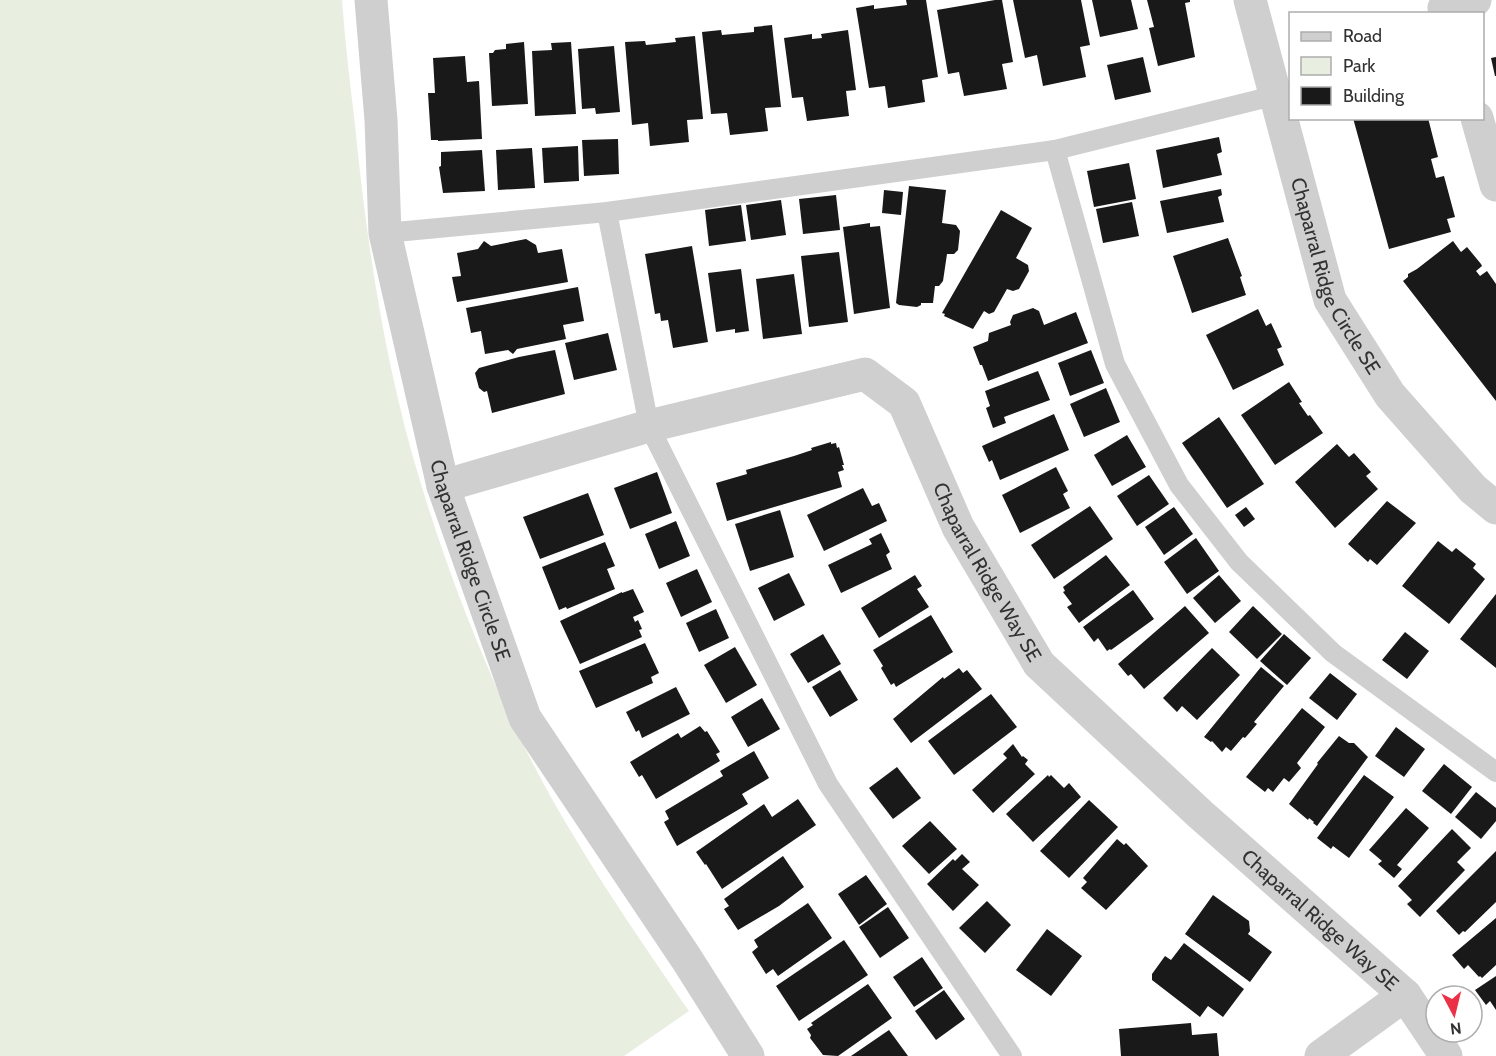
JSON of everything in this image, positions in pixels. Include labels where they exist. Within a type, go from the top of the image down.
[{"type":"street","name":"Chaparral Ridge Circle SE","points":[[372,0],[381,120],[385,233],[443,486],[525,718],[686,958],[748,1056]]},
{"type":"street","name":"Chaparral Ridge Circle SE","points":[[1250,0],[1330,300],[1390,395],[1473,489],[1496,508]]},
{"type":"street","points":[[1478,120],[1496,184]]},
{"type":"street","name":"Chaparral Ridge Way SE","points":[[443,486],[649,426],[865,374],[904,403],[958,527],[1039,664],[1200,814],[1405,995],[1446,1056]]},
{"type":"street","points":[[1321,1056],[1405,995]]},
{"type":"lane","points":[[385,233],[607,212],[1055,150],[1277,95]]},
{"type":"lane","points":[[1055,150],[1115,364],[1179,485],[1239,562],[1333,654],[1496,772]]},
{"type":"lane","points":[[607,212],[649,426],[828,784],[1012,1056]]},
{"type":"green space","points":[[0,0],[342,0],[360,170],[387,351],[408,440],[441,546],[488,668],[534,765],[596,873],[689,1011],[624,1056],[0,1056]]},
{"type":"building","points":[[906,0],[926,0],[938,77],[922,80],[925,102],[888,108],[885,86],[869,88],[856,8],[874,5],[874,9],[907,5]]},
{"type":"building","points":[[1002,0],[1013,62],[1002,64],[1007,89],[964,96],[959,72],[948,74],[937,10]]},
{"type":"building","points":[[1013,0],[1081,0],[1090,45],[1080,47],[1086,77],[1043,86],[1037,55],[1025,58]]},
{"type":"building","points":[[1092,0],[1131,0],[1138,29],[1100,37]]},
{"type":"building","points":[[1147,0],[1190,0],[1185,3],[1195,57],[1158,66],[1149,28],[1154,27]]},
{"type":"building","points":[[772,25],[781,107],[765,108],[768,131],[730,135],[727,113],[711,114],[702,32],[721,30],[722,35],[754,32],[754,27]]},
{"type":"building","points":[[848,30],[856,90],[846,91],[849,116],[807,121],[803,97],[792,98],[784,38],[812,34],[812,39],[822,38],[821,34]]},
{"type":"building","points":[[695,36],[703,119],[687,120],[689,142],[650,146],[648,123],[632,125],[625,42],[645,41],[646,45],[676,42],[675,38]]},
{"type":"building","points":[[524,42],[528,104],[492,106],[489,53],[506,49],[506,44]]},
{"type":"building","points":[[571,42],[576,114],[535,116],[532,51],[552,50],[551,43]]},
{"type":"building","points":[[614,46],[620,112],[596,114],[595,108],[582,109],[578,49]]},
{"type":"building","points":[[465,56],[467,82],[479,81],[482,139],[431,140],[428,93],[435,93],[433,58]]},
{"type":"building","points":[[1143,57],[1151,92],[1115,100],[1107,65]]},
{"type":"building","points":[[1496,57],[1496,76],[1495,76],[1491,58]]},
{"type":"building","points":[[1354,120],[1429,120],[1438,157],[1431,159],[1436,178],[1444,176],[1455,217],[1447,219],[1451,232],[1389,249]]},
{"type":"building","points":[[1219,137],[1222,152],[1217,154],[1222,175],[1163,188],[1156,150]]},
{"type":"building","points":[[618,139],[619,174],[584,176],[582,140]]},
{"type":"building","points":[[578,146],[579,181],[544,183],[542,148]]},
{"type":"building","points":[[532,148],[535,188],[498,190],[496,150]]},
{"type":"building","points":[[482,150],[485,191],[443,193],[439,167],[441,166],[441,152]]},
{"type":"building","points":[[1129,163],[1136,199],[1094,207],[1087,171]]},
{"type":"building","points":[[909,186],[946,190],[942,223],[956,225],[960,231],[958,250],[954,254],[947,254],[943,281],[939,286],[935,286],[933,303],[921,303],[917,307],[896,303]]},
{"type":"building","points":[[1221,189],[1222,195],[1218,197],[1224,222],[1167,233],[1160,201]]},
{"type":"building","points":[[884,190],[903,192],[901,215],[882,213]]},
{"type":"building","points":[[836,195],[840,230],[803,234],[799,199]]},
{"type":"building","points":[[781,200],[786,235],[751,240],[746,205]]},
{"type":"building","points":[[1132,202],[1139,236],[1103,243],[1096,209]]},
{"type":"building","points":[[741,205],[746,241],[709,246],[705,210]]},
{"type":"building","points":[[1001,210],[1032,228],[1016,258],[1028,265],[1029,271],[1019,289],[1013,291],[1007,289],[994,312],[989,314],[984,311],[973,329],[942,313]]},
{"type":"building","points":[[870,223],[870,227],[880,226],[890,308],[854,314],[843,227]]},
{"type":"building","points":[[1228,238],[1242,276],[1240,277],[1246,295],[1192,313],[1173,256]]},
{"type":"building","points":[[526,239],[536,245],[538,253],[562,249],[568,282],[457,302],[452,277],[461,276],[457,253],[478,249],[484,241],[491,246]]},
{"type":"building","points":[[1453,241],[1461,252],[1467,247],[1481,264],[1482,266],[1476,271],[1480,276],[1487,271],[1496,284],[1496,401],[1403,281],[1408,274]]},
{"type":"building","points":[[692,246],[708,342],[673,348],[668,320],[661,321],[660,313],[655,314],[645,254]]},
{"type":"building","points":[[839,252],[848,322],[809,327],[801,256]]},
{"type":"building","points":[[741,269],[749,331],[735,333],[735,329],[716,332],[708,273]]},
{"type":"building","points":[[794,274],[802,334],[763,339],[756,279]]},
{"type":"building","points":[[578,287],[584,321],[563,325],[566,339],[517,349],[513,354],[508,350],[485,354],[481,331],[471,333],[466,308]]},
{"type":"building","points":[[1033,308],[1039,311],[1044,325],[1076,312],[1088,343],[988,381],[973,347],[988,341],[989,333],[1011,325],[1013,315]]},
{"type":"building","points":[[1258,309],[1266,326],[1271,323],[1282,347],[1277,349],[1284,365],[1233,390],[1206,335]]},
{"type":"building","points":[[608,333],[617,370],[574,380],[565,343]]},
{"type":"building","points":[[555,350],[565,394],[492,413],[487,391],[484,392],[479,388],[475,373],[479,368]]},
{"type":"building","points":[[1091,350],[1104,383],[1070,396],[1058,363]]},
{"type":"building","points":[[1038,371],[1050,400],[1004,417],[1006,423],[993,428],[986,408],[990,406],[985,391]]},
{"type":"building","points":[[1289,382],[1302,402],[1299,403],[1323,433],[1275,465],[1241,415]]},
{"type":"building","points":[[1106,388],[1120,422],[1084,437],[1070,404]]},
{"type":"building","points":[[1054,414],[1069,450],[1000,480],[992,460],[989,462],[982,446]]},
{"type":"building","points":[[1219,417],[1264,484],[1227,508],[1182,443]]},
{"type":"building","points":[[1127,435],[1146,467],[1112,486],[1094,455]]},
{"type":"building","points":[[831,442],[831,444],[836,443],[837,448],[839,447],[844,465],[842,465],[844,470],[838,472],[842,487],[727,521],[716,483],[747,474],[746,470]]},
{"type":"building","points":[[1337,444],[1349,457],[1354,453],[1371,472],[1366,476],[1378,489],[1335,528],[1295,482]]},
{"type":"building","points":[[1056,467],[1068,491],[1063,494],[1070,508],[1020,533],[1002,495]]},
{"type":"building","points":[[657,472],[672,513],[630,529],[614,488]]},
{"type":"building","points":[[1149,475],[1169,504],[1137,526],[1117,496]]},
{"type":"building","points":[[863,488],[872,506],[879,503],[887,521],[824,551],[807,515]]},
{"type":"building","points":[[588,493],[604,535],[540,559],[523,517]]},
{"type":"building","points":[[1387,501],[1416,523],[1377,565],[1370,559],[1368,562],[1348,544]]},
{"type":"building","points":[[1090,506],[1113,539],[1054,579],[1031,545]]},
{"type":"building","points":[[1174,507],[1193,534],[1164,555],[1145,527]]},
{"type":"building","points":[[1246,507],[1255,519],[1244,527],[1235,515]]},
{"type":"building","points":[[780,510],[794,557],[750,571],[735,524]]},
{"type":"building","points":[[676,521],[690,556],[659,569],[645,534]]},
{"type":"building","points":[[881,533],[890,552],[886,555],[892,569],[841,593],[828,565],[872,544],[869,539]]},
{"type":"building","points":[[1196,538],[1219,571],[1187,594],[1164,562]]},
{"type":"building","points":[[1438,541],[1452,552],[1456,548],[1476,564],[1473,568],[1485,579],[1449,624],[1402,586]]},
{"type":"building","points":[[605,542],[615,566],[607,569],[615,589],[567,609],[566,607],[559,610],[542,567]]},
{"type":"building","points":[[1106,555],[1130,585],[1079,623],[1067,607],[1072,604],[1063,592],[1065,591],[1063,587]]},
{"type":"building","points":[[697,569],[712,602],[681,617],[666,583]]},
{"type":"building","points":[[789,573],[805,605],[774,621],[758,588]]},
{"type":"building","points":[[915,575],[922,586],[917,589],[929,607],[879,638],[861,608]]},
{"type":"building","points":[[1219,575],[1241,601],[1215,623],[1193,598]]},
{"type":"building","points":[[633,589],[644,612],[633,617],[635,622],[638,620],[642,629],[639,630],[642,637],[580,664],[560,621]]},
{"type":"building","points":[[1133,590],[1154,619],[1107,651],[1098,638],[1094,642],[1083,627]]},
{"type":"building","points":[[1496,594],[1496,668],[1460,639]]},
{"type":"building","points":[[1185,606],[1209,633],[1144,689],[1131,674],[1128,676],[1118,664]]},
{"type":"building","points":[[1253,606],[1282,634],[1257,659],[1229,632]]},
{"type":"building","points":[[716,609],[729,638],[699,652],[686,623]]},
{"type":"building","points":[[931,615],[953,652],[896,687],[894,683],[891,685],[873,650]]},
{"type":"building","points":[[1405,632],[1429,651],[1407,679],[1382,660]]},
{"type":"building","points":[[823,634],[841,664],[808,683],[790,654]]},
{"type":"building","points":[[1284,634],[1311,658],[1287,685],[1260,661]]},
{"type":"building","points":[[645,643],[659,673],[651,677],[653,683],[596,708],[579,671]]},
{"type":"building","points":[[735,647],[757,685],[726,703],[704,665]]},
{"type":"building","points":[[1212,648],[1240,675],[1197,720],[1182,706],[1177,712],[1163,698]]},
{"type":"building","points":[[1261,667],[1284,686],[1254,722],[1257,724],[1245,738],[1243,737],[1231,751],[1226,747],[1222,752],[1212,741],[1204,737]]},
{"type":"building","points":[[959,668],[963,673],[967,670],[982,689],[911,743],[893,719],[943,677],[944,679]]},
{"type":"building","points":[[840,670],[858,700],[830,717],[812,687]]},
{"type":"building","points":[[1330,673],[1357,694],[1337,720],[1309,698]]},
{"type":"building","points":[[676,687],[690,714],[642,738],[639,730],[636,732],[626,712]]},
{"type":"building","points":[[991,694],[1017,727],[954,775],[928,741]]},
{"type":"building","points":[[762,698],[780,729],[748,747],[731,717]]},
{"type":"building","points":[[1302,708],[1325,727],[1297,763],[1301,768],[1289,782],[1284,778],[1273,792],[1268,788],[1265,792],[1246,777]]},
{"type":"building","points":[[700,726],[705,732],[707,731],[720,752],[716,754],[720,761],[656,799],[642,775],[639,777],[630,762],[678,733],[681,738]]},
{"type":"building","points":[[1396,727],[1425,749],[1404,777],[1375,756]]},
{"type":"building","points":[[1339,736],[1349,743],[1354,743],[1368,757],[1317,826],[1289,804]]},
{"type":"building","points":[[1013,744],[1022,757],[1028,760],[1025,764],[1035,774],[993,813],[972,790],[1007,758],[1003,754]]},
{"type":"building","points":[[754,751],[769,778],[742,794],[748,804],[677,846],[664,822],[669,819],[665,811],[723,776],[720,771]]},
{"type":"building","points":[[1444,764],[1472,787],[1451,814],[1422,791]]},
{"type":"building","points":[[897,767],[921,798],[893,819],[869,788]]},
{"type":"building","points":[[1048,775],[1049,777],[1051,775],[1064,788],[1069,783],[1081,797],[1033,842],[1006,814]]},
{"type":"building","points":[[1364,775],[1394,797],[1349,858],[1333,846],[1331,849],[1317,838]]},
{"type":"building","points":[[1476,792],[1496,808],[1496,821],[1481,839],[1455,817]]},
{"type":"building","points":[[798,799],[816,825],[722,889],[696,852],[764,804],[772,817]]},
{"type":"building","points":[[1089,800],[1118,827],[1069,878],[1040,851]]},
{"type":"building","points":[[1406,808],[1429,828],[1397,865],[1402,869],[1394,878],[1378,864],[1382,861],[1369,850]]},
{"type":"building","points":[[930,821],[957,849],[929,874],[902,846]]},
{"type":"building","points":[[1452,829],[1471,848],[1457,862],[1465,870],[1420,917],[1407,904],[1412,900],[1398,886]]},
{"type":"building","points":[[1117,839],[1124,845],[1126,843],[1148,866],[1106,910],[1081,888],[1087,882],[1083,878]]},
{"type":"building","points":[[1496,851],[1496,902],[1459,935],[1436,911]]},
{"type":"building","points":[[962,854],[970,862],[962,869],[979,885],[953,911],[927,884],[953,859],[955,861]]},
{"type":"building","points":[[783,856],[804,887],[779,906],[738,930],[724,909],[729,906],[724,899]]},
{"type":"building","points":[[866,875],[887,904],[859,925],[838,894]]},
{"type":"building","points":[[1213,895],[1249,921],[1248,934],[1272,952],[1250,982],[1185,934]]},
{"type":"building","points":[[987,901],[1011,925],[985,953],[959,928]]},
{"type":"building","points":[[808,903],[832,938],[778,976],[773,969],[766,974],[752,952],[758,947],[754,940]]},
{"type":"building","points":[[888,907],[909,938],[880,958],[859,927]]},
{"type":"building","points":[[1496,918],[1496,965],[1482,978],[1468,965],[1464,969],[1452,955]]},
{"type":"building","points":[[1047,929],[1082,956],[1051,996],[1016,970]]},
{"type":"building","points":[[844,940],[868,975],[799,1021],[776,986]]},
{"type":"building","points":[[1184,943],[1244,989],[1223,1017],[1208,1006],[1200,1017],[1152,980],[1152,974],[1165,956],[1171,960]]},
{"type":"building","points":[[922,957],[943,988],[914,1007],[893,977]]},
{"type":"building","points":[[1496,976],[1496,1010],[1490,1001],[1486,1005],[1484,1002],[1484,984]]},
{"type":"building","points":[[868,984],[892,1018],[838,1056],[823,1055],[810,1038],[811,1035],[807,1029],[813,1025],[811,1023]]},
{"type":"building","points":[[944,990],[965,1019],[936,1040],[915,1011]]},
{"type":"building","points":[[1191,1023],[1192,1035],[1217,1033],[1219,1056],[1121,1056],[1119,1029]]},
{"type":"building","points":[[889,1030],[908,1056],[851,1056]]}]
